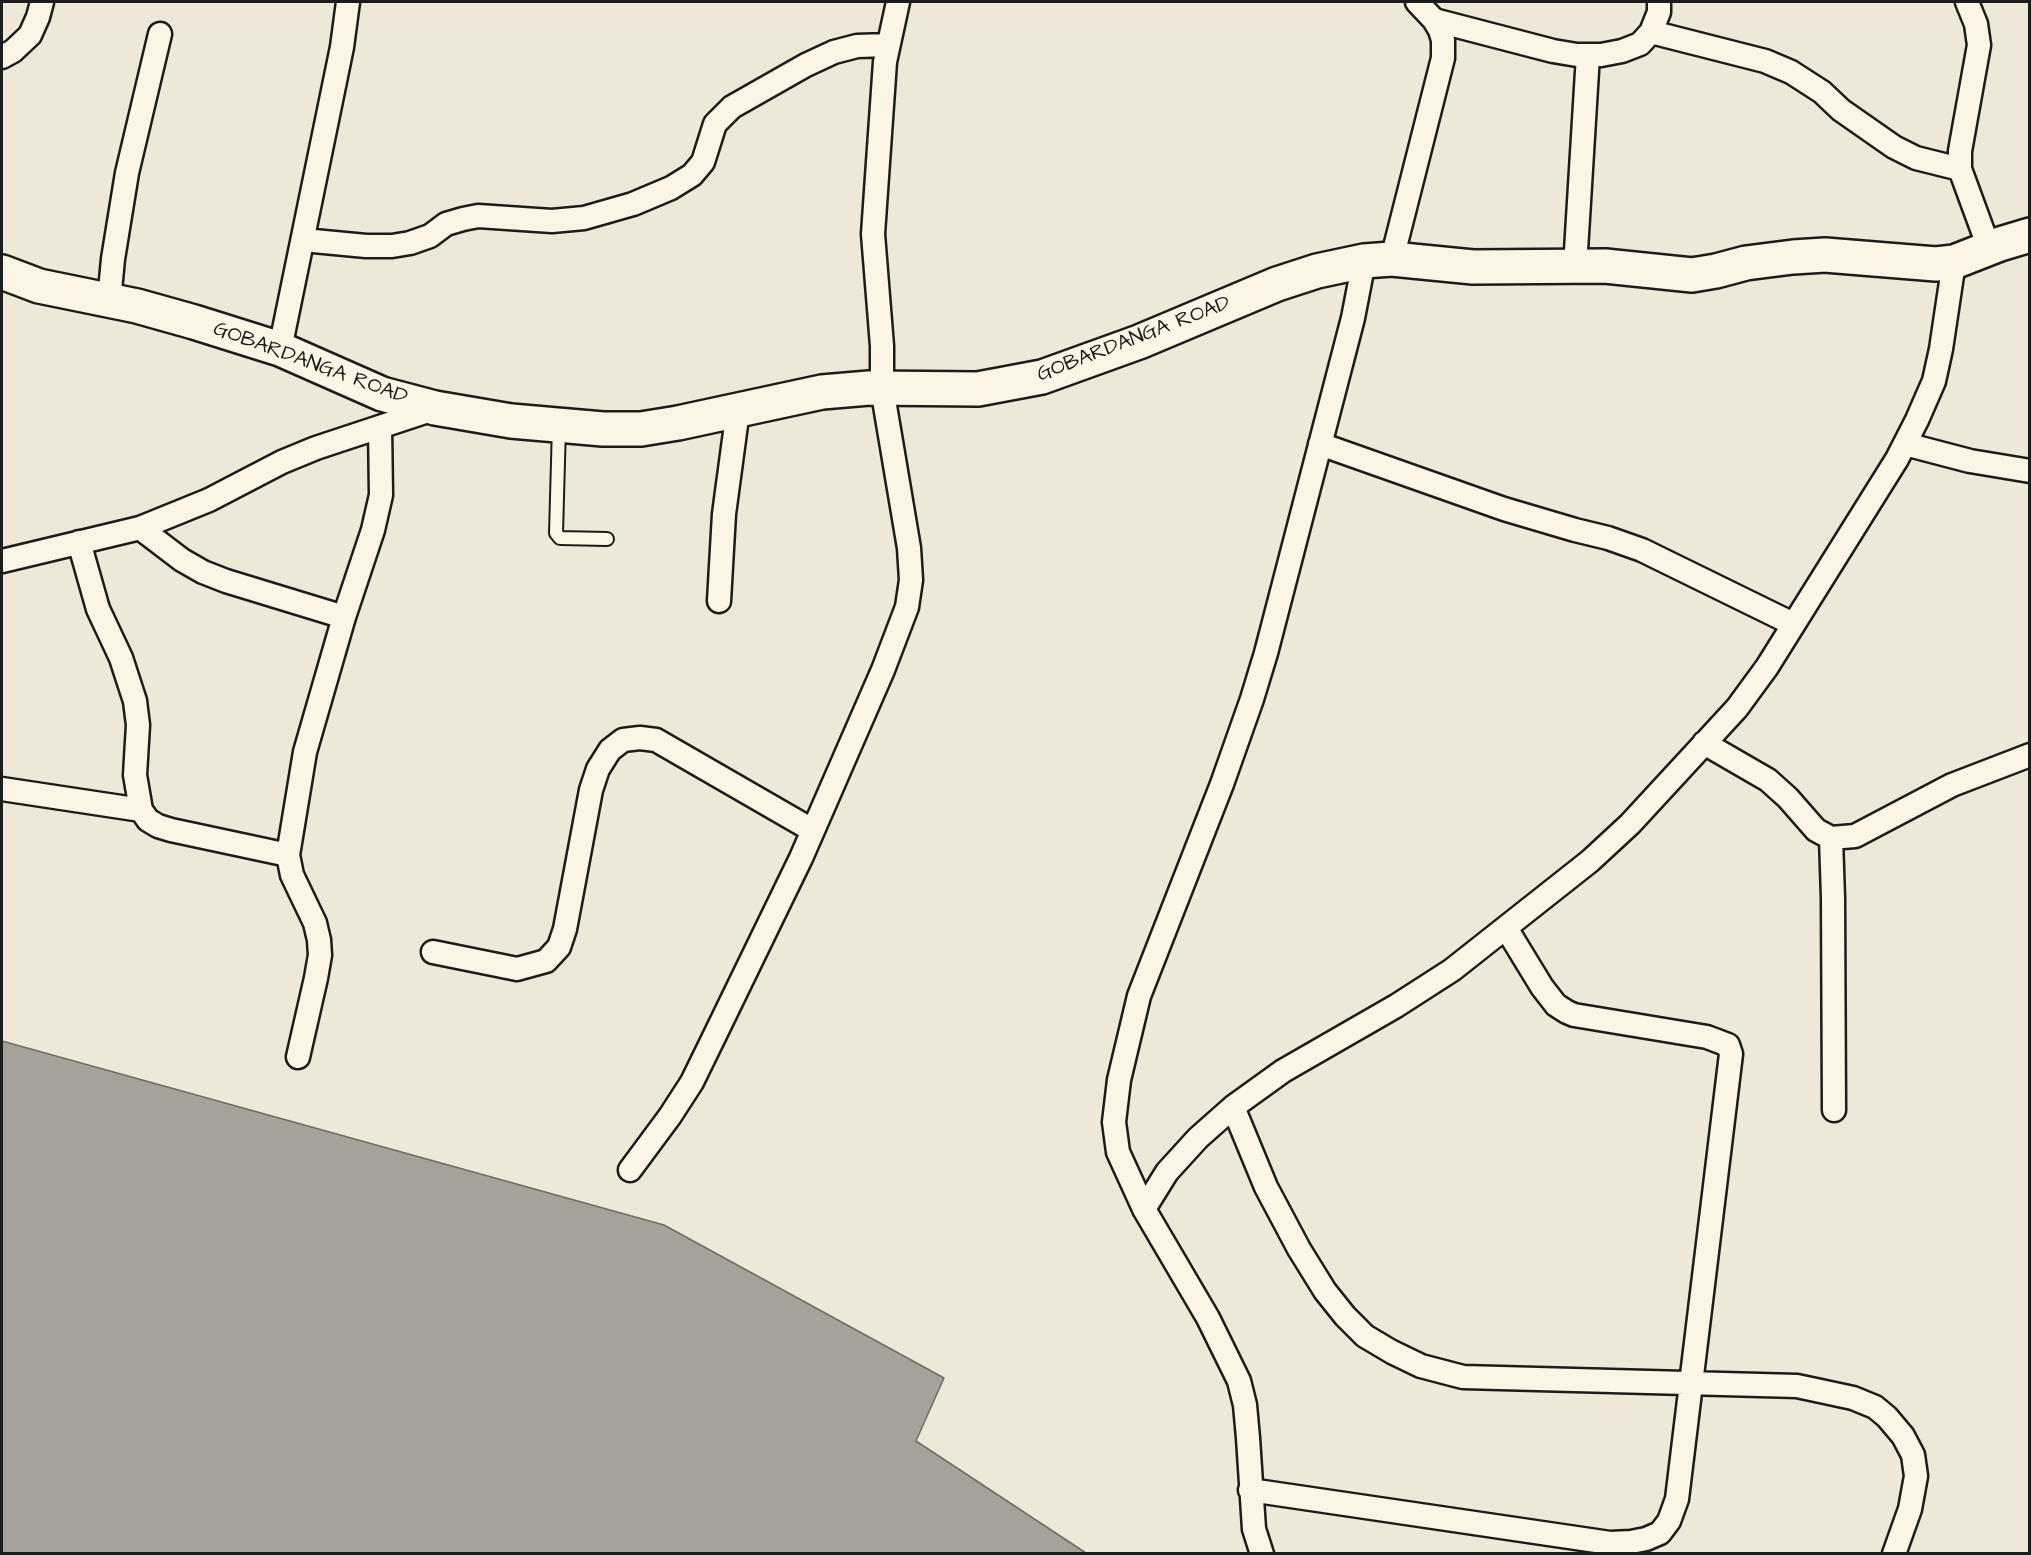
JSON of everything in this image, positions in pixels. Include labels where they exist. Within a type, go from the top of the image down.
[{"type":"main road","name":"GOBARDANGA ROAD","points":[[2,272],[39,286],[183,319],[280,349],[382,394],[435,408],[511,421],[603,429],[641,429],[822,392],[882,388],[978,389],[1042,377],[1138,342],[1277,284],[1317,271],[1378,260],[1473,267],[1605,266],[1692,275],[1746,263],[1793,257],[1835,256],[1936,264],[1954,262],[1989,248],[2030,236]]},
{"type":"street","points":[[2,57],[14,51],[30,35],[42,2]]},
{"type":"street","points":[[280,349],[342,47],[348,2]]},
{"type":"street","points":[[630,1170],[692,1082],[812,830],[884,670],[907,607],[911,580],[909,548],[882,388],[882,346],[873,234],[888,45],[898,2]]},
{"type":"street","points":[[1262,1554],[1254,1529],[1246,1416],[1239,1381],[1208,1318],[1144,1209],[1118,1152],[1114,1122],[1119,1080],[1139,996],[1222,784],[1252,699],[1353,318],[1378,260],[1443,58],[1443,40],[1434,20],[1417,2]]},
{"type":"street","points":[[1434,20],[1552,51],[1588,55],[1622,51],[1640,44],[1651,32],[1659,12],[1659,2]]},
{"type":"street","points":[[1967,2],[1976,24],[1979,45],[1960,151],[1960,169],[1989,248]]},
{"type":"street","points":[[1651,32],[1765,61],[1791,72],[1822,92],[1841,110],[1894,147],[1916,158],[1960,169]]},
{"type":"street","points":[[109,301],[113,259],[127,173],[160,34]]},
{"type":"street","points":[[303,240],[392,246],[410,243],[430,236],[447,224],[478,216],[552,221],[584,218],[633,204],[671,188],[692,175],[704,162],[715,124],[732,107],[806,65],[834,52],[857,46],[888,45]]},
{"type":"street","points":[[1575,267],[1588,55]]},
{"type":"street","points":[[1144,1209],[1167,1172],[1198,1138],[1233,1107],[1283,1071],[1396,1006],[1452,970],[1590,861],[1630,824],[1749,692],[1767,667],[1905,444],[1934,381],[1954,262]]},
{"type":"street","points":[[2,561],[140,528],[209,500],[282,462],[435,408]]},
{"type":"street","points":[[719,601],[724,514],[738,410]]},
{"type":"street","points":[[298,1057],[320,955],[315,923],[292,875],[288,855],[305,752],[344,617],[373,530],[381,495],[380,427]]},
{"type":"street","points":[[1320,444],[1504,508],[1642,550],[1793,624]]},
{"type":"street","points":[[1905,444],[1970,461],[2030,471]]},
{"type":"street","points":[[140,528],[182,560],[203,572],[344,617]]},
{"type":"street","points":[[79,542],[98,609],[121,658],[135,701],[138,725],[135,774],[141,810],[148,820],[158,826],[288,855]]},
{"type":"street","points":[[433,952],[517,969],[546,961],[559,946],[565,929],[591,790],[598,770],[610,750],[623,740],[640,738],[656,740],[812,830]]},
{"type":"street","points":[[1704,743],[1768,780],[1788,798],[1816,830],[1831,838],[1855,836],[1952,785],[2030,755]]},
{"type":"street","points":[[2,789],[141,810]]},
{"type":"street","points":[[1831,838],[1834,1110]]},
{"type":"street","points":[[1250,1490],[1610,1543],[1631,1542],[1660,1533],[1669,1521],[1677,1499],[1731,1054],[1728,1045],[1720,1041],[1687,1033],[1574,1015],[1568,1012],[1556,1005],[1542,987],[1506,928]]},
{"type":"street","points":[[1233,1107],[1266,1187],[1299,1249],[1325,1291],[1345,1316],[1365,1335],[1421,1366],[1463,1377],[1797,1386],[1853,1398],[1875,1407],[1903,1436],[1913,1455],[1916,1476],[1910,1509],[1894,1554]]},
{"type":"lane","points":[[559,425],[556,533],[560,538],[607,539]]},
{"type":"shaded area","points":[[2,1041],[664,1225],[944,1378],[916,1441],[1086,1553],[2,1553]]}]
